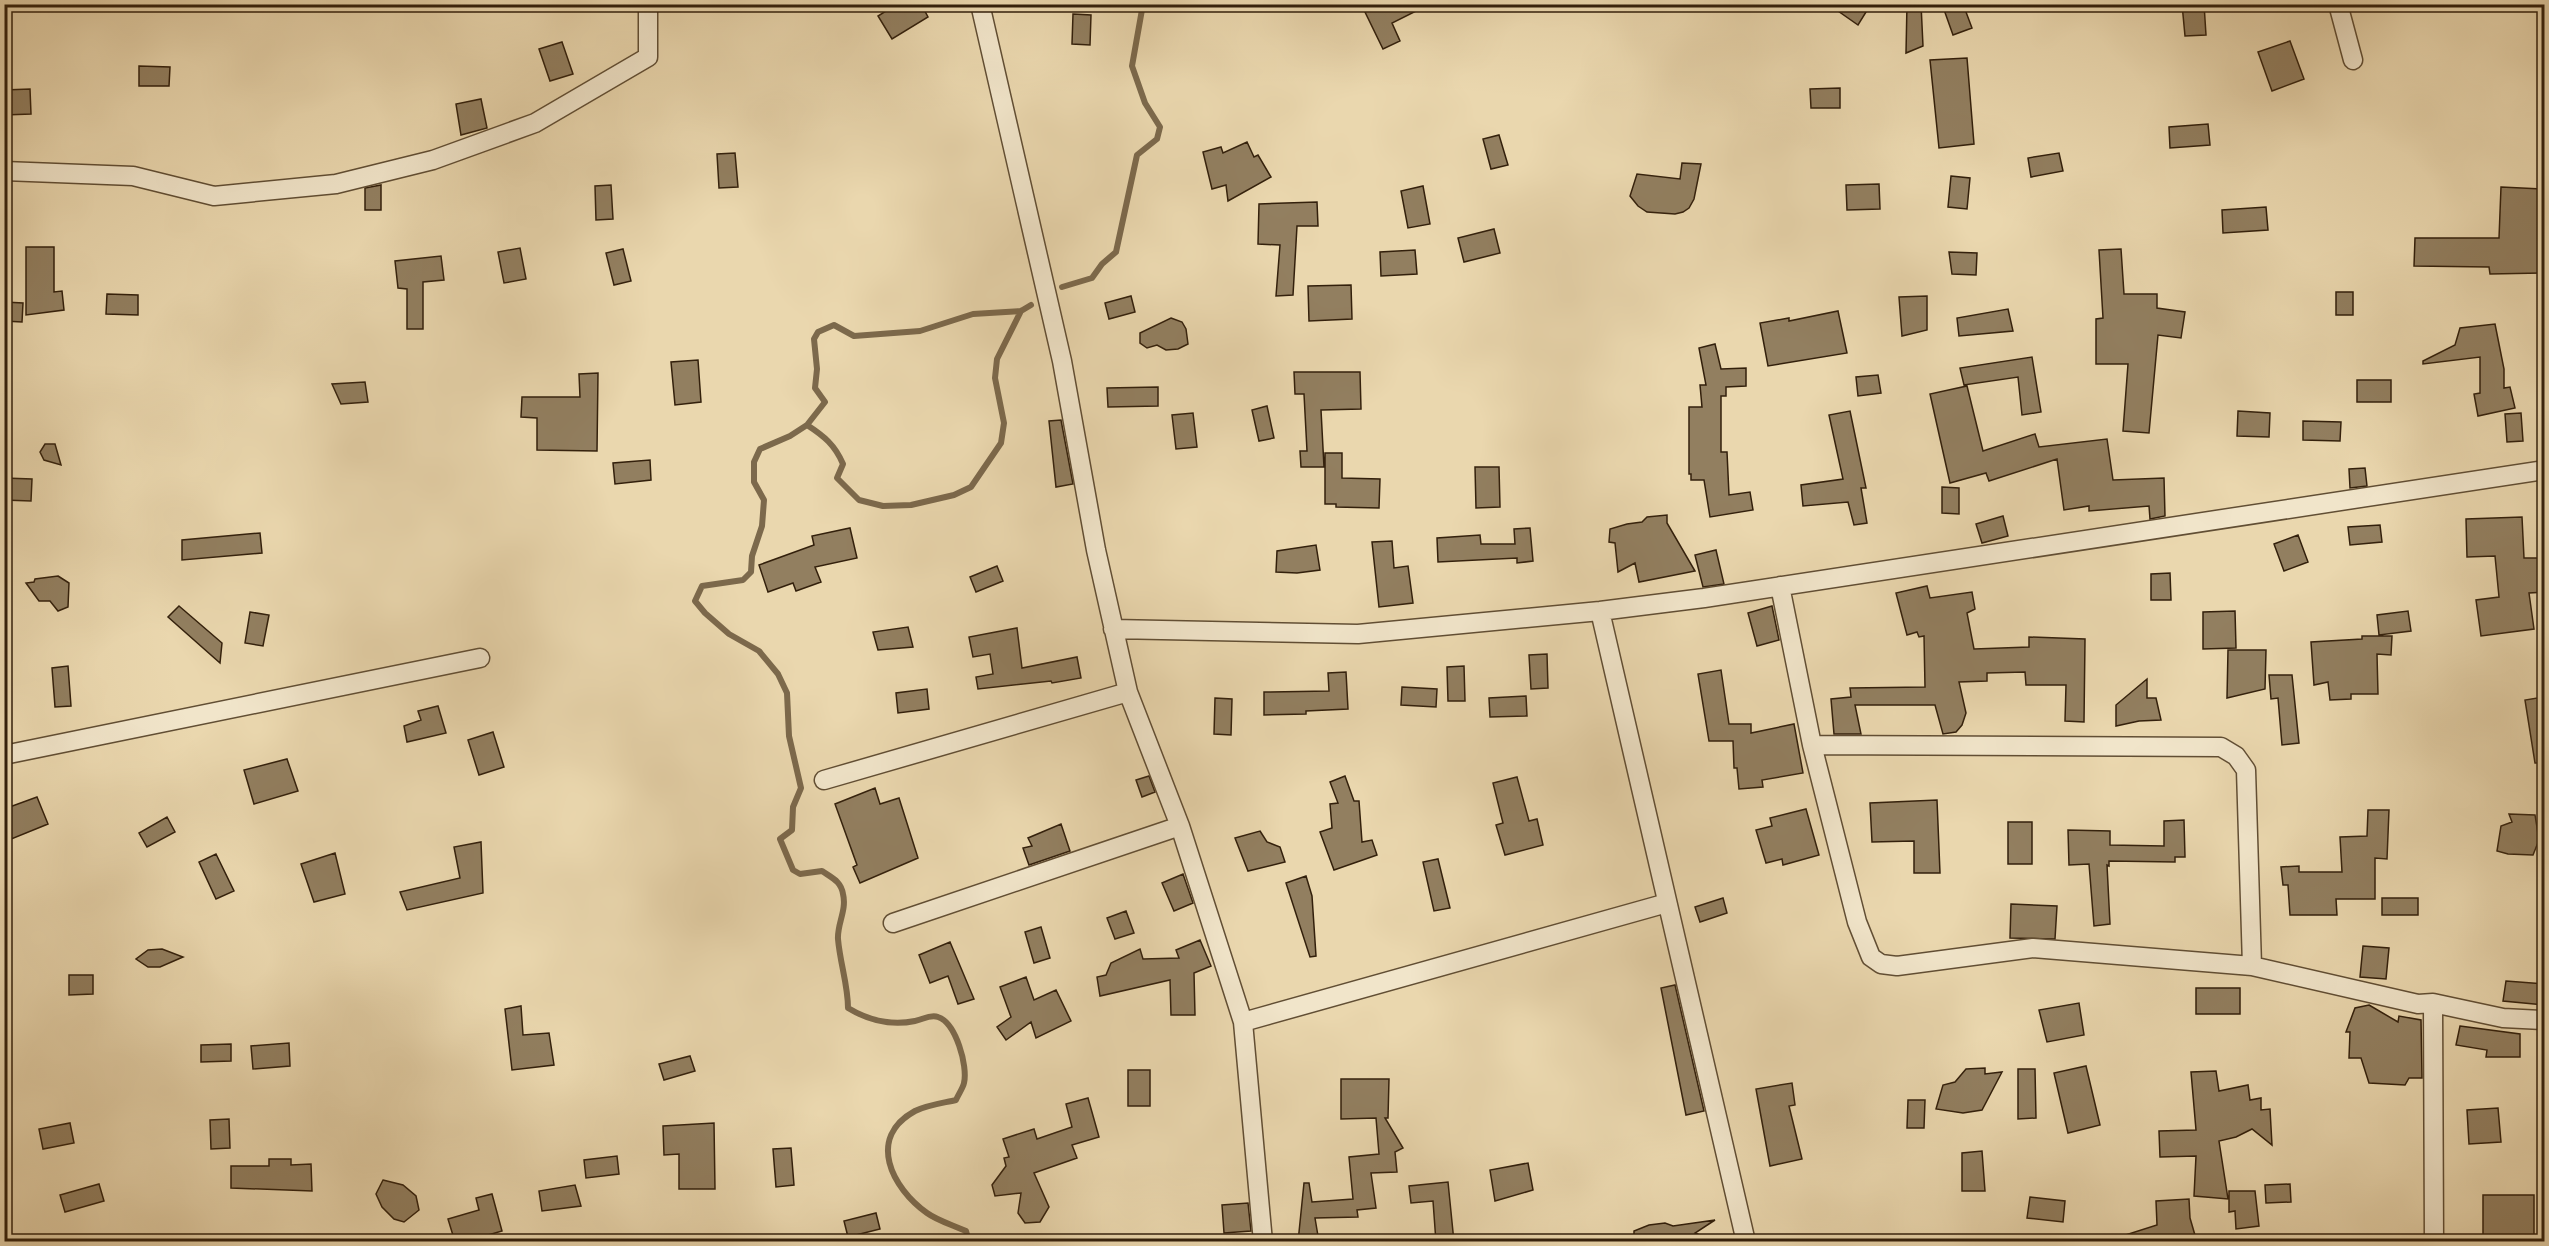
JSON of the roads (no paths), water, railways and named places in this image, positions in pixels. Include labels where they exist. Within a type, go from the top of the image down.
[{"type":"street","points":[[4,171],[133,176],[214,196],[336,184],[433,160],[535,123],[648,57],[648,4]]},
{"type":"street","points":[[980,4],[1062,361],[1096,550],[1128,692],[1180,826],[1243,1022],[1263,1242]]},
{"type":"street","points":[[2338,4],[2353,60]]},
{"type":"street","points":[[1113,629],[1358,634],[1600,611],[1780,586],[2544,470]]},
{"type":"street","points":[[1780,586],[1812,745],[1857,922],[1871,957],[1881,964],[1897,966],[2033,948],[2252,966],[2418,1004],[2433,1003],[2503,1018],[2544,1020]]},
{"type":"street","points":[[1600,611],[1746,1242]]},
{"type":"street","points":[[4,755],[480,658]]},
{"type":"street","points":[[824,780],[1128,692]]},
{"type":"street","points":[[1812,745],[2221,747],[2236,756],[2246,770],[2252,966]]},
{"type":"street","points":[[893,922],[1180,826]]},
{"type":"street","points":[[1243,1022],[1667,903]]},
{"type":"street","points":[[2433,1003],[2434,1242]]},
{"type":"waterway","points":[[1062,287],[1092,278],[1102,264],[1116,252],[1137,155],[1157,139],[1160,127],[1145,103],[1132,66],[1143,4]]},
{"type":"waterway","points":[[807,425],[825,402],[815,388],[817,369],[814,339],[818,332],[834,325],[854,336],[920,331],[973,314],[1021,311],[1031,305]]},
{"type":"waterway","points":[[969,1242],[966,1231],[931,1216],[914,1203],[895,1177],[888,1149],[891,1135],[900,1122],[915,1111],[956,1100],[965,1076],[962,1056],[955,1036],[950,1027],[935,1016],[897,1023],[872,1019],[848,1008],[838,939],[844,906],[842,890],[836,880],[822,871],[800,874],[793,870],[780,839],[792,830],[793,807],[801,788],[789,736],[787,693],[778,674],[759,651],[729,634],[695,601],[702,586],[743,580],[751,572],[752,556],[762,526],[764,500],[754,482],[754,462],[760,449],[790,436],[807,425],[833,446],[843,464],[837,478],[859,500],[883,506],[911,505],[954,495],[971,487],[1001,443],[1004,423],[995,378],[997,359],[1021,311]]}]
